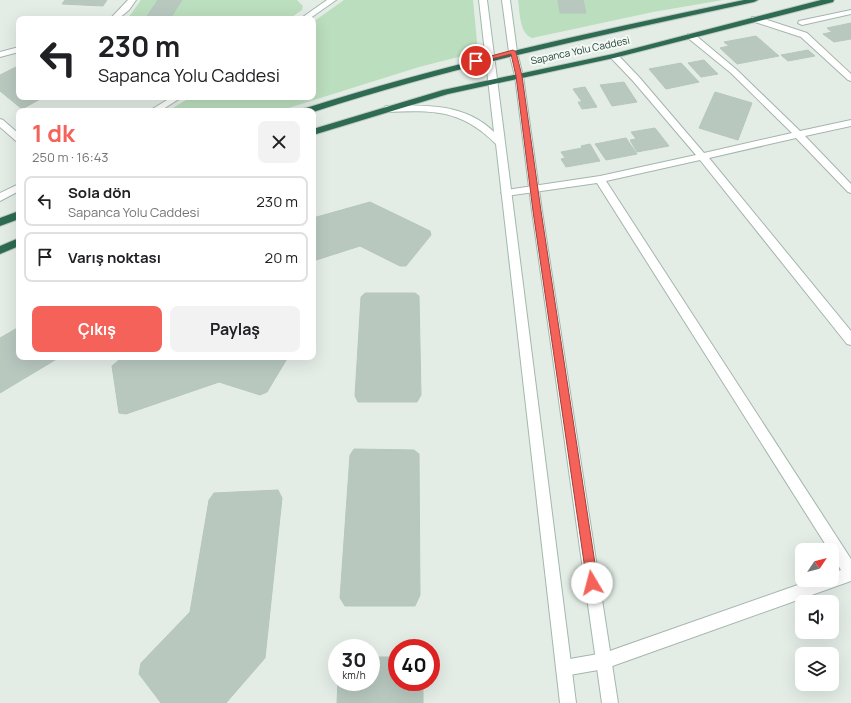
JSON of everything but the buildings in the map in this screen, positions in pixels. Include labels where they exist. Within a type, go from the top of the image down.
[{"type":"highway","name":"Sapanca Yolu Caddesi","points":[[315,108],[396,82],[490,57],[754,0]]},
{"type":"highway","name":"Sapanca Yolu Caddesi","points":[[316,131],[386,109],[493,81],[614,56],[830,0]]},
{"type":"highway","points":[[0,222],[16,215]]},
{"type":"highway","points":[[0,250],[16,243]]},
{"type":"street","points":[[117,16],[132,0]]},
{"type":"street","points":[[308,16],[332,0]]},
{"type":"street","points":[[484,0],[568,703]]},
{"type":"street","points":[[506,0],[513,52],[519,76],[534,190],[610,703]]},
{"type":"street","points":[[312,2],[314,12]]},
{"type":"street","points":[[803,7],[802,23],[804,35]]},
{"type":"street","points":[[802,23],[851,12]]},
{"type":"street","points":[[755,19],[804,35],[851,78]]},
{"type":"street","points":[[691,36],[726,63],[756,91],[851,190]]},
{"type":"street","points":[[0,55],[16,50]]},
{"type":"street","points":[[614,56],[636,79],[702,156],[851,340]]},
{"type":"street","points":[[158,108],[173,100]]},
{"type":"street","points":[[386,109],[423,108],[453,112],[480,124],[501,144]]},
{"type":"street","points":[[0,122],[16,136]]},
{"type":"street","points":[[506,193],[600,179],[797,134],[851,124]]},
{"type":"street","points":[[564,668],[604,661],[851,573],[600,179]]},
{"type":"street","points":[[0,197],[16,189]]},
{"type":"green space","points":[[141,0],[297,0],[303,6],[302,10],[293,16],[129,16]]},
{"type":"green space","points":[[344,0],[473,0],[478,52],[419,67],[316,99],[316,20]]},
{"type":"green space","points":[[518,0],[723,0],[653,12],[532,38],[522,27]]},
{"type":"green space","points":[[186,100],[314,100],[289,108],[173,108]]},
{"type":"route","points":[[476,61],[513,52],[519,76],[537,211],[592,583]]}]
